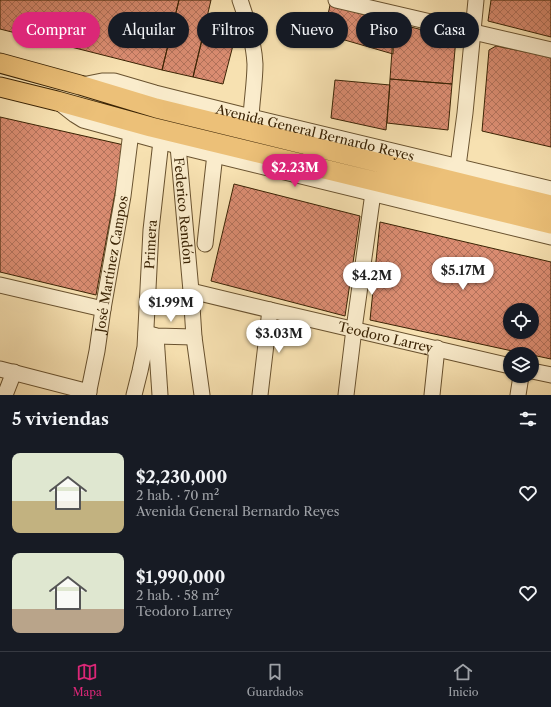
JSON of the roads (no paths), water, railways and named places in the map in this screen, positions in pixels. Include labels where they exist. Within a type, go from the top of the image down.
[{"type":"main road","name":"Avenida General Bernardo Reyes","points":[[0,63],[156,108],[551,204]]},
{"type":"main road","points":[[0,87],[57,101],[156,134],[551,224]]},
{"type":"street","points":[[240,0],[250,32],[255,64],[251,117]]},
{"type":"street","points":[[336,0],[420,20]]},
{"type":"street","points":[[475,12],[476,0]]},
{"type":"street","points":[[479,33],[551,50]]},
{"type":"street","points":[[458,166],[471,48]]},
{"type":"street","name":"Avenida General Bernardo Reyes","points":[[80,85],[102,81],[114,81],[251,117],[551,189]]},
{"type":"street","points":[[57,101],[75,116],[83,120],[130,132],[156,134],[178,146],[551,237]]},
{"type":"street","name":"José Martínez Campos","points":[[89,393],[97,351],[102,309],[123,196],[130,132]]},
{"type":"street","name":"Primera","points":[[156,134],[151,230],[151,334],[160,395]]},
{"type":"street","name":"Federico Rendón","points":[[178,146],[192,291],[194,337],[202,395]]},
{"type":"street","points":[[205,244],[214,154]]},
{"type":"street","points":[[346,395],[373,193]]},
{"type":"street","points":[[0,285],[102,309]]},
{"type":"street","name":"Teodoro Larrey","points":[[192,291],[503,364]]},
{"type":"street","points":[[260,395],[270,310]]},
{"type":"street","points":[[151,334],[194,337]]},
{"type":"street","name":"Primera","points":[[134,395],[145,347],[151,334]]},
{"type":"street","points":[[432,395],[437,348]]},
{"type":"street","points":[[5,395],[7,371],[89,393]]},
{"type":"street","points":[[539,372],[551,375]]},
{"type":"street","points":[[518,395],[519,383]]}]
